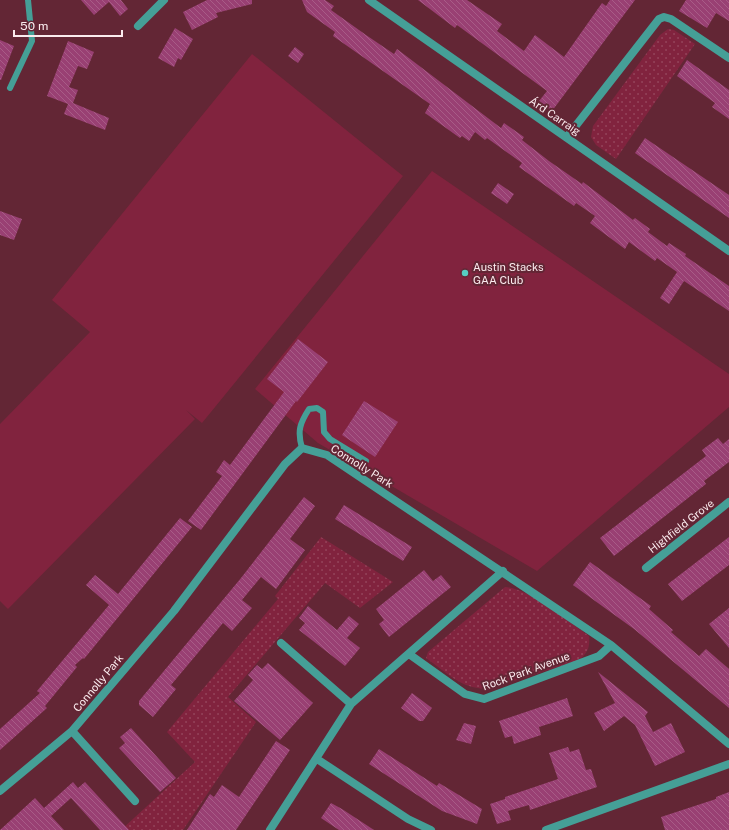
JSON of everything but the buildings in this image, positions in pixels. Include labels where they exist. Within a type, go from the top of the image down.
[{"type":"street","points":[[138,26],[164,0]]},
{"type":"street","name":"Árd Carraig","points":[[369,0],[434,47],[567,137],[729,251]]},
{"type":"street","points":[[567,137],[659,19],[664,16],[671,19],[729,58]]},
{"type":"street","name":"Connolly Park","points":[[0,792],[72,731],[174,611],[284,464],[302,448],[327,455],[503,571]]},
{"type":"street","name":"Highfield Grove","points":[[646,568],[729,502]]},
{"type":"street","points":[[270,830],[352,704],[503,571],[611,645],[729,744]]},
{"type":"street","points":[[281,643],[352,704]]},
{"type":"street","name":"Rock Park Avenue","points":[[409,654],[465,694],[484,699],[599,656],[611,645]]},
{"type":"street","points":[[72,731],[135,801]]},
{"type":"street","points":[[317,759],[408,819],[431,830]]},
{"type":"street","points":[[546,830],[729,764]]},
{"type":"lane","points":[[10,88],[32,41],[28,0]]},
{"type":"lane","points":[[302,448],[299,436],[302,419],[310,409],[317,408],[323,412],[324,432],[330,439],[366,461]]},
{"type":"shaded area","points":[[668,29],[674,30],[695,44],[616,159],[596,145],[591,137],[593,126],[660,35]]},
{"type":"shaded area","points":[[252,54],[403,176],[202,423],[186,410],[195,419],[8,609],[0,601],[0,424],[90,332],[52,300]]},
{"type":"shaded area","name":"Austin Stacks GAA Club","points":[[432,171],[729,374],[729,407],[537,571],[318,443],[255,389]]},
{"type":"shaded area","points":[[321,537],[393,582],[360,608],[325,583],[228,697],[256,722],[183,830],[121,830],[195,762],[167,732],[278,599],[275,596]]},
{"type":"shaded area","points":[[505,587],[526,593],[537,599],[589,636],[589,647],[584,655],[579,660],[493,688],[483,689],[457,680],[426,658],[428,652]]},
{"type":"place","name":"Austin Stacks GAA Club","points":[[465,273]]}]
